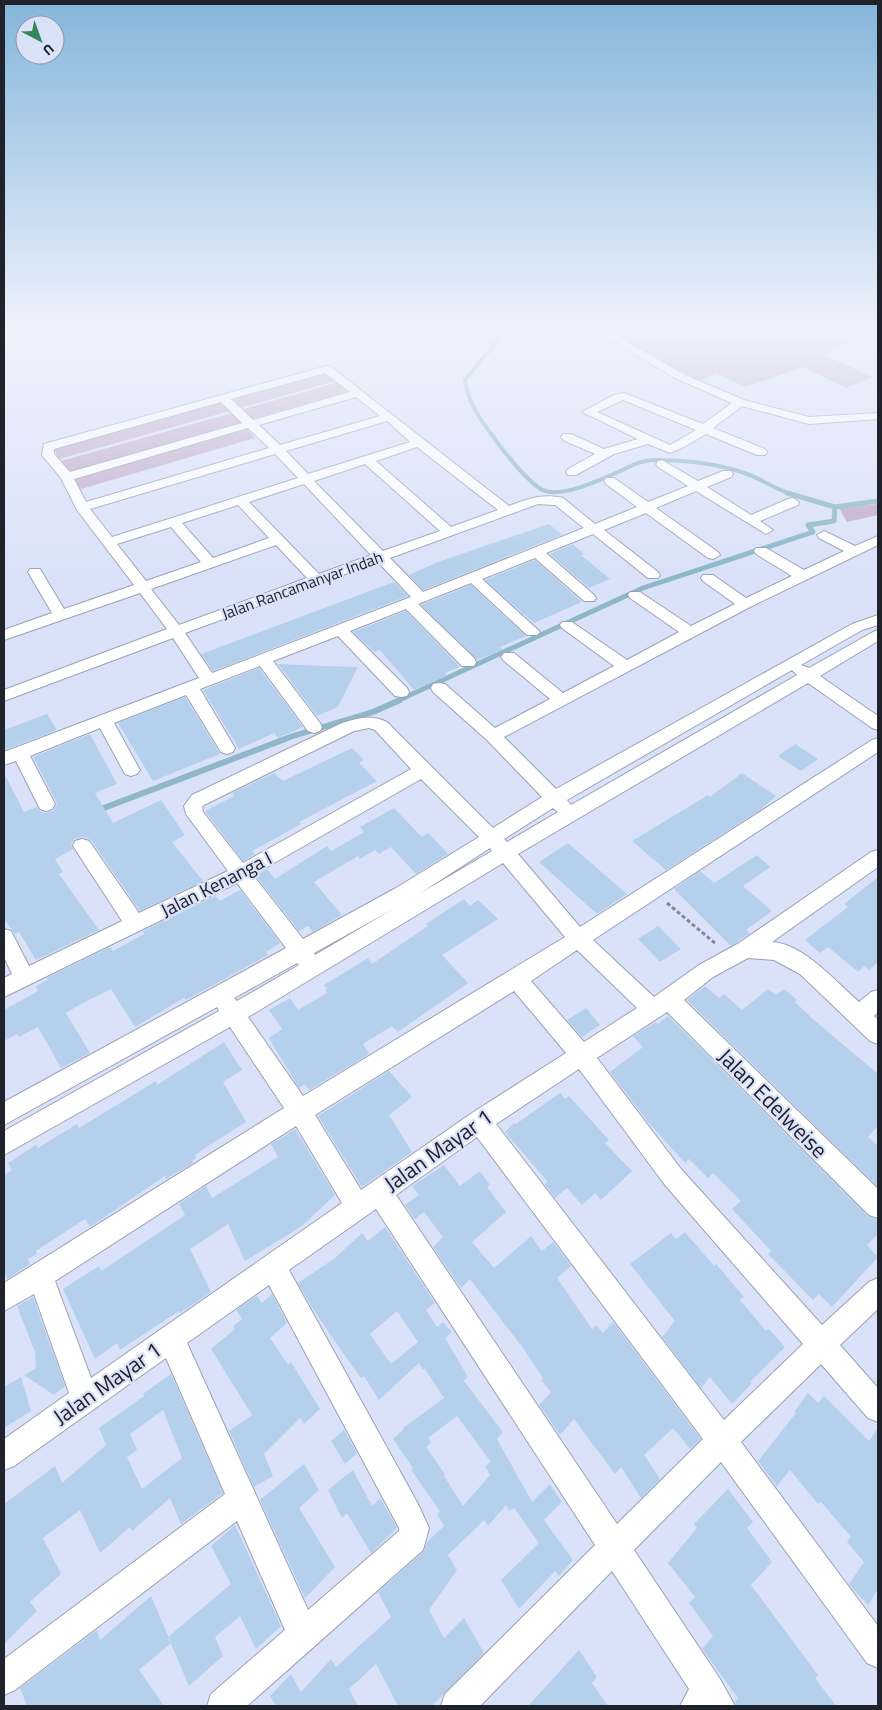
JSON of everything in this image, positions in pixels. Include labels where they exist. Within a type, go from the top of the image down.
[{"type":"street","points":[[181,410],[48,447],[48,455],[66,477],[82,507],[176,631],[209,680]]},
{"type":"street","points":[[235,410],[307,479],[381,556],[415,602],[468,662]]},
{"type":"street","points":[[66,477],[299,410]]},
{"type":"street","points":[[380,410],[419,444],[508,511]]},
{"type":"street","points":[[592,410],[588,412],[670,449],[677,447],[729,410]]},
{"type":"street","points":[[657,410],[761,452]]},
{"type":"street","points":[[768,410],[809,421],[878,416]]},
{"type":"street","points":[[82,507],[389,417]]},
{"type":"street","points":[[567,437],[605,454]]},
{"type":"street","points":[[572,472],[605,454],[648,440]]},
{"type":"street","points":[[109,542],[419,444]]},
{"type":"street","points":[[368,460],[449,532]]},
{"type":"street","points":[[662,464],[752,519],[766,530]]},
{"type":"street","points":[[46,804],[12,756],[415,602],[727,474]]},
{"type":"street","points":[[610,481],[713,555]]},
{"type":"street","name":"Jalan Rancamanyar Indah","points":[[4,696],[176,631],[537,500],[558,502],[653,575]]},
{"type":"street","points":[[241,501],[317,580]]},
{"type":"street","points":[[752,519],[793,502]]},
{"type":"street","points":[[174,522],[210,563]]},
{"type":"street","points":[[824,535],[854,552]]},
{"type":"street","points":[[4,635],[278,540]]},
{"type":"street","points":[[493,736],[745,604],[878,540]]},
{"type":"street","points":[[761,551],[803,576]]},
{"type":"street","points":[[538,553],[590,598]]},
{"type":"street","points":[[35,572],[60,615]]},
{"type":"street","points":[[474,578],[532,632]]},
{"type":"street","points":[[708,578],[745,604]]},
{"type":"street","points":[[635,595],[690,633]]},
{"type":"street","points":[[4,1114],[403,894],[555,798],[857,627],[878,620]]},
{"type":"street","points":[[567,625],[624,666]]},
{"type":"street","points":[[341,630],[401,692]]},
{"type":"street","points":[[4,1144],[234,1014],[505,852],[878,635]]},
{"type":"street","points":[[508,657],[561,700]]},
{"type":"street","points":[[264,660],[314,728]]},
{"type":"street","points":[[791,664],[878,724]]},
{"type":"street","points":[[190,687],[227,748]]},
{"type":"street","points":[[439,688],[493,736],[572,814]]},
{"type":"street","points":[[104,720],[131,770]]},
{"type":"street","name":"Jalan Edelweise","points":[[241,873],[194,814],[193,806],[198,800],[348,727],[374,721],[505,852],[578,938],[660,1003],[878,1206]]},
{"type":"street","points":[[4,1298],[300,1111],[516,979],[878,744]]},
{"type":"street","name":"Jalan Kenanga I","points":[[4,988],[241,873],[423,770]]},
{"type":"street","points":[[82,846],[136,925]]},
{"type":"street","name":"Jalan Mayar 1","points":[[4,1456],[480,1120],[706,971],[739,953],[878,857]]},
{"type":"street","points":[[241,873],[312,967]]},
{"type":"street","points":[[4,937],[25,978]]},
{"type":"street","points":[[739,953],[776,951],[793,959],[807,968],[878,1034]]},
{"type":"street","points":[[516,979],[581,1054],[673,1177],[821,1344],[839,1361],[878,1408]]},
{"type":"street","points":[[220,996],[300,1111],[368,1199],[615,1548],[708,1701]]},
{"type":"street","points":[[858,1016],[878,999]]},
{"type":"street","points":[[480,1120],[723,1442],[878,1652]]},
{"type":"street","points":[[223,1706],[412,1539],[414,1528],[273,1266]]},
{"type":"street","points":[[40,1276],[85,1398]]},
{"type":"street","points":[[458,1706],[821,1344],[878,1291]]},
{"type":"street","points":[[172,1338],[241,1500],[303,1636]]},
{"type":"street","points":[[4,1679],[241,1500]]},
{"type":"path","points":[[653,890],[739,953]]},
{"type":"shaded area","points":[[192,410],[230,411],[59,459],[53,448]]},
{"type":"shaded area","points":[[242,410],[284,410],[251,419]]},
{"type":"shaded area","points":[[232,413],[242,422],[68,472],[61,461]]},
{"type":"shaded area","points":[[246,428],[255,438],[81,489],[72,477]]},
{"type":"shaded area","points":[[878,504],[878,515],[847,522],[839,508]]},
{"type":"building","points":[[549,524],[562,535],[423,590],[409,575],[438,562]]},
{"type":"building","points":[[573,544],[584,554],[581,555],[610,579],[589,588],[550,554]]},
{"type":"building","points":[[535,560],[582,602],[534,623],[485,580]]},
{"type":"building","points":[[394,582],[408,596],[213,671],[201,654]]},
{"type":"building","points":[[471,585],[526,636],[500,647],[503,650],[477,660],[421,605]]},
{"type":"building","points":[[406,611],[460,667],[445,673],[447,676],[414,690],[380,650],[374,652],[353,632]]},
{"type":"building","points":[[278,664],[358,667],[338,707],[317,716]]},
{"type":"building","points":[[259,668],[303,727],[278,738],[274,733],[239,749],[203,690]]},
{"type":"building","points":[[185,697],[220,754],[153,781],[118,723]]},
{"type":"building","points":[[47,714],[57,730],[4,750],[4,730]]},
{"type":"building","points":[[90,734],[117,784],[95,793],[113,823],[161,800],[185,835],[172,842],[203,881],[140,911],[91,840],[83,837],[74,839],[71,845],[73,849],[55,859],[63,872],[59,874],[99,930],[36,960],[19,932],[15,934],[4,919],[4,773],[24,812],[37,807],[39,811],[45,813],[53,811],[57,803],[33,757]]},
{"type":"building","points":[[795,744],[818,759],[801,771],[778,756]]},
{"type":"building","points":[[352,748],[364,760],[359,763],[377,781],[299,822],[301,824],[252,851],[255,854],[243,861],[205,811],[234,796],[232,793],[274,773],[283,781]]},
{"type":"building","points":[[742,773],[776,796],[760,810],[666,870],[632,841],[708,795],[710,797]]},
{"type":"building","points":[[394,808],[422,837],[428,833],[448,854],[416,874],[391,847],[379,854],[375,850],[360,859],[358,856],[314,882],[342,915],[313,932],[308,926],[299,931],[256,876],[267,869],[275,879],[327,846],[331,851],[364,832],[360,827]]},
{"type":"building","points":[[568,843],[627,894],[597,914],[539,862]]},
{"type":"building","points":[[757,855],[770,867],[743,886],[772,911],[746,930],[750,933],[731,946],[674,889],[700,871],[714,883]]},
{"type":"building","points":[[878,877],[878,962],[869,970],[864,966],[858,972],[828,947],[820,953],[805,940],[848,907],[844,904]]},
{"type":"building","points":[[240,890],[280,943],[266,952],[268,955],[186,1000],[184,998],[135,1027],[111,989],[79,1005],[66,1013],[90,1053],[61,1068],[38,1027],[19,1037],[17,1034],[4,1041],[4,1010],[38,991],[36,986],[48,980],[47,978],[110,947],[113,951],[144,934],[143,931],[215,896],[220,901]]},
{"type":"building","points":[[464,899],[470,906],[478,900],[498,919],[442,955],[468,983],[398,1032],[392,1026],[363,1044],[369,1054],[309,1090],[305,1084],[299,1088],[269,1038],[282,1029],[269,1010],[290,998],[298,1010],[327,993],[324,985],[368,958],[372,964],[428,926],[426,924]]},
{"type":"building","points":[[658,926],[681,949],[660,962],[638,939]]},
{"type":"building","points":[[705,986],[719,998],[724,994],[742,1010],[768,989],[776,995],[784,989],[797,1000],[795,1002],[813,1019],[878,1074],[878,1126],[868,1137],[878,1146],[878,1187],[687,1000]]},
{"type":"building","points":[[586,1008],[600,1025],[582,1037],[567,1020]]},
{"type":"building","points":[[668,1016],[868,1216],[878,1220],[878,1234],[867,1245],[878,1257],[832,1307],[819,1294],[813,1300],[768,1254],[771,1251],[732,1209],[741,1201],[713,1173],[708,1178],[689,1159],[685,1163],[648,1122],[610,1072],[643,1047],[633,1036],[656,1022],[658,1024]]},
{"type":"building","points":[[224,1042],[242,1070],[223,1082],[246,1122],[195,1155],[196,1158],[192,1161],[193,1163],[166,1179],[165,1176],[90,1227],[85,1219],[36,1251],[37,1254],[28,1259],[30,1264],[7,1279],[4,1270],[4,1175],[12,1170],[8,1163],[36,1145],[38,1148],[77,1124],[79,1128],[156,1081],[157,1085]]},
{"type":"building","points":[[389,1071],[412,1097],[389,1115],[412,1152],[362,1187],[318,1116]]},
{"type":"building","points":[[560,1093],[565,1099],[569,1096],[609,1140],[605,1143],[632,1171],[601,1200],[595,1193],[582,1205],[567,1188],[555,1198],[545,1184],[548,1182],[505,1132],[514,1123],[516,1124]]},
{"type":"building","points":[[295,1129],[335,1195],[302,1226],[245,1261],[228,1224],[190,1249],[211,1292],[120,1350],[117,1343],[95,1359],[63,1289],[99,1266],[101,1271],[185,1215],[179,1204],[206,1186],[212,1198],[278,1157],[271,1144]]},
{"type":"building","points":[[444,1165],[460,1186],[480,1171],[490,1185],[487,1187],[506,1212],[472,1242],[494,1268],[531,1236],[542,1251],[553,1242],[571,1266],[557,1278],[592,1329],[596,1325],[603,1333],[613,1322],[701,1439],[690,1449],[673,1428],[644,1455],[660,1479],[641,1498],[621,1467],[615,1474],[574,1419],[560,1435],[539,1405],[551,1392],[541,1380],[543,1378],[523,1348],[470,1279],[461,1288],[433,1247],[443,1237],[424,1212],[415,1219],[405,1205],[419,1195],[412,1186]]},
{"type":"building","points":[[385,1227],[435,1303],[426,1310],[437,1327],[443,1322],[452,1332],[445,1338],[468,1377],[464,1381],[503,1432],[497,1439],[532,1502],[550,1484],[562,1502],[544,1520],[573,1560],[559,1576],[555,1571],[519,1609],[501,1580],[539,1543],[514,1508],[509,1511],[506,1505],[488,1526],[484,1520],[448,1555],[457,1570],[429,1610],[444,1638],[464,1618],[484,1653],[432,1706],[398,1706],[376,1664],[349,1689],[358,1706],[276,1706],[270,1696],[291,1674],[301,1692],[331,1659],[336,1667],[391,1617],[378,1592],[424,1551],[427,1542],[444,1526],[437,1514],[440,1511],[411,1470],[413,1468],[393,1439],[403,1428],[444,1398],[419,1363],[379,1400],[364,1376],[361,1378],[343,1353],[311,1306],[298,1283],[335,1258],[362,1233],[368,1241]],"holes":[[[397,1311],[418,1342],[391,1364],[370,1334]],[[457,1416],[491,1462],[485,1466],[490,1475],[463,1506],[444,1476],[445,1474],[426,1447],[431,1442],[428,1438]]]},
{"type":"building","points":[[685,1232],[744,1297],[740,1300],[766,1331],[769,1329],[785,1347],[750,1382],[752,1383],[732,1404],[710,1377],[701,1388],[662,1337],[675,1321],[630,1264],[671,1233],[676,1239]]},
{"type":"building","points":[[272,1294],[287,1323],[270,1338],[288,1365],[291,1362],[320,1409],[304,1424],[300,1418],[264,1454],[273,1476],[254,1487],[229,1431],[252,1415],[211,1349],[235,1329],[233,1326],[242,1319],[236,1310],[257,1296],[262,1303]]},
{"type":"building","points":[[33,1297],[65,1386],[54,1395],[24,1375],[36,1368],[35,1352],[17,1306]]},
{"type":"building","points":[[171,1374],[223,1493],[181,1524],[170,1498],[132,1531],[130,1527],[100,1553],[80,1510],[43,1538],[61,1574],[30,1602],[37,1611],[4,1644],[4,1504],[55,1466],[62,1483],[106,1445],[99,1428],[144,1396],[143,1394]],"holes":[[[163,1410],[182,1458],[142,1489],[127,1457],[137,1450],[130,1434]]]},
{"type":"building","points":[[21,1377],[31,1411],[4,1428],[4,1387]]},
{"type":"building","points":[[808,1393],[818,1403],[824,1396],[869,1441],[878,1428],[878,1589],[868,1605],[849,1584],[864,1562],[847,1542],[851,1537],[821,1502],[818,1504],[790,1470],[777,1486],[758,1461],[796,1413],[794,1412]]},
{"type":"building","points":[[344,1430],[357,1453],[345,1464],[331,1441]]},
{"type":"building","points":[[304,1464],[319,1490],[299,1508],[335,1567],[305,1598],[260,1500]]},
{"type":"building","points":[[353,1470],[372,1506],[380,1498],[397,1528],[371,1553],[347,1513],[342,1518],[328,1490]]},
{"type":"building","points":[[728,1489],[753,1522],[747,1528],[772,1562],[751,1585],[818,1675],[815,1678],[836,1706],[737,1706],[735,1703],[738,1698],[702,1649],[713,1636],[689,1603],[695,1597],[668,1563],[697,1528],[694,1524]]},
{"type":"building","points":[[235,1525],[281,1626],[256,1649],[240,1616],[215,1637],[223,1656],[189,1686],[168,1637],[231,1584],[211,1546]]},
{"type":"building","points":[[151,1596],[171,1643],[139,1670],[164,1706],[27,1706],[20,1688],[97,1630],[100,1640]]},
{"type":"building","points":[[579,1650],[597,1677],[592,1683],[608,1706],[528,1706]]},
{"type":"waterway","points":[[475,410],[518,468],[539,488],[547,491],[567,491],[590,484],[640,462],[666,460],[701,463],[736,470],[792,494]]},
{"type":"waterway","points":[[787,493],[835,507]]},
{"type":"waterway","points":[[835,507],[878,501]]},
{"type":"waterway","points":[[397,701],[643,588],[813,532],[808,525],[834,521],[835,507]]},
{"type":"waterway","points":[[96,811],[293,736],[373,712],[400,700]]}]
